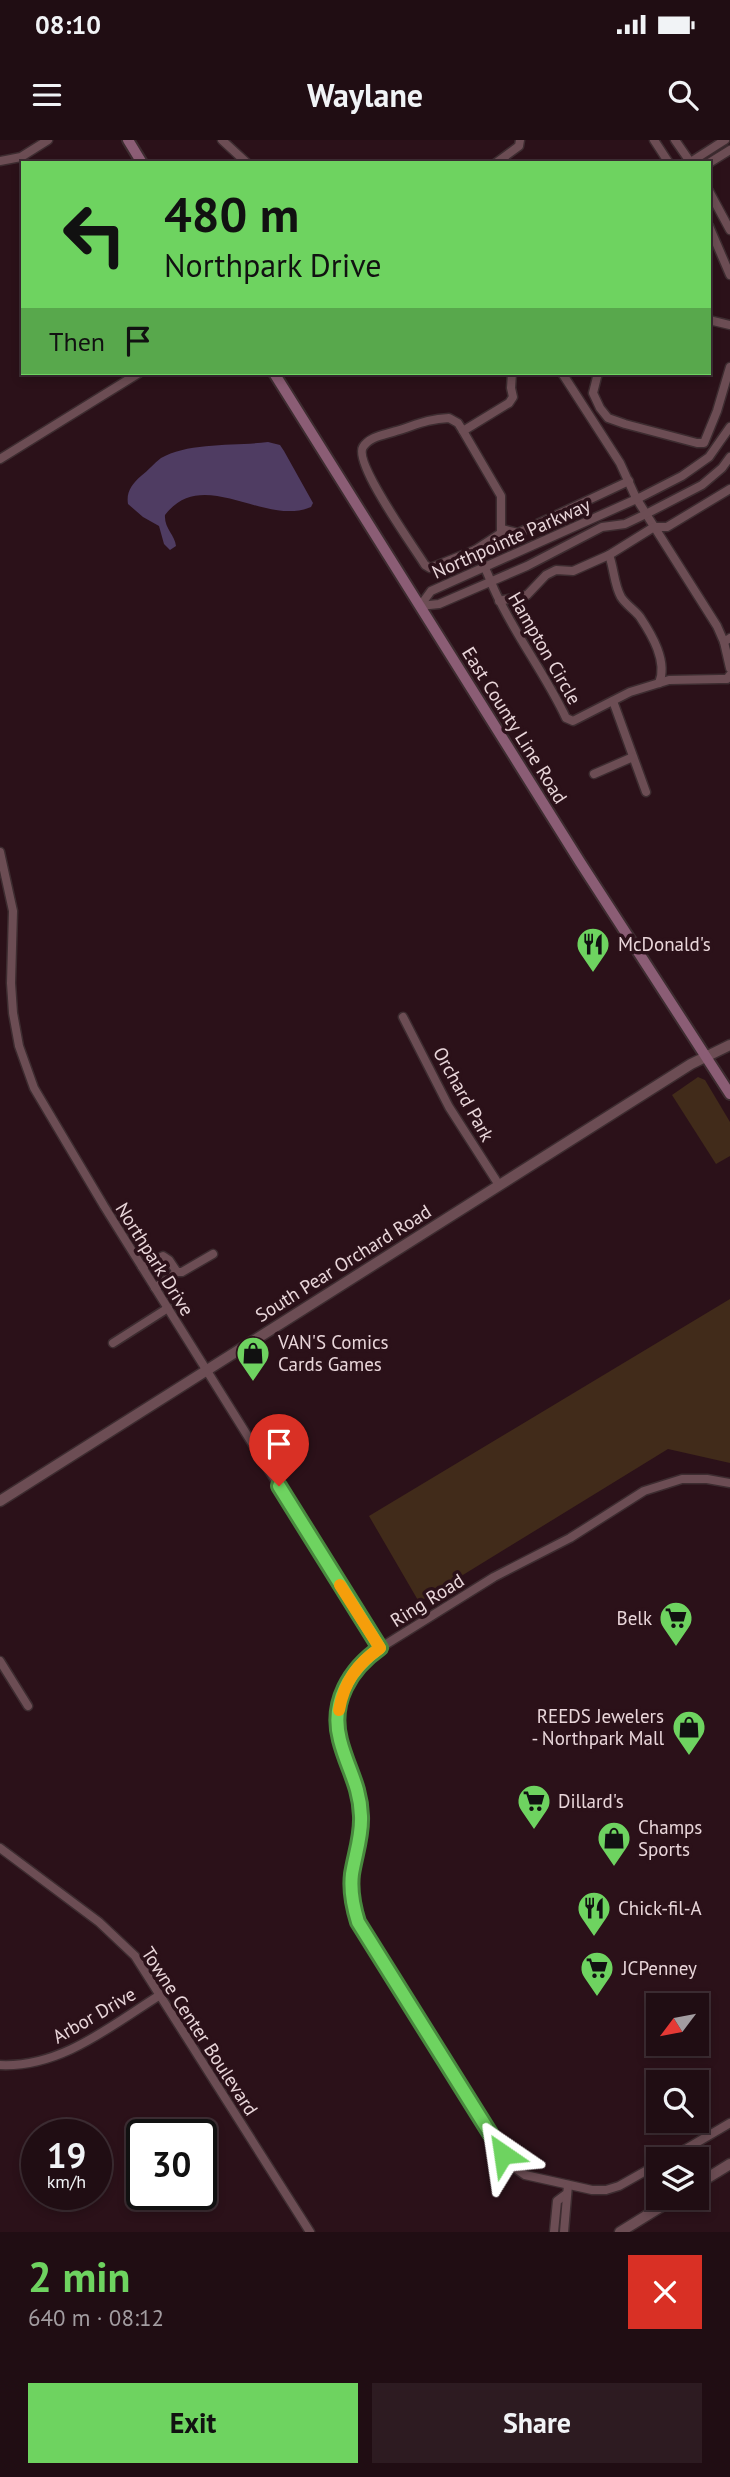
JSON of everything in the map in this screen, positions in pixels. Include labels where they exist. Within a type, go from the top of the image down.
[{"type":"main road","points":[[128,140],[141,161]]},
{"type":"main road","name":"East County Line Road","points":[[275,375],[657,983],[730,1094]]},
{"type":"street","points":[[0,161],[21,157],[48,140]]},
{"type":"street","points":[[222,140],[245,161]]},
{"type":"street","points":[[499,161],[519,146],[520,140]]},
{"type":"street","points":[[654,140],[668,161]]},
{"type":"street","points":[[675,140],[689,161]]},
{"type":"street","points":[[692,161],[723,141],[728,151],[711,162]]},
{"type":"street","points":[[711,195],[730,230]]},
{"type":"street","points":[[711,231],[730,275]]},
{"type":"street","points":[[711,320],[730,325]]},
{"type":"street","points":[[598,375],[593,393],[608,418],[625,425],[704,443],[730,367]]},
{"type":"street","points":[[0,460],[136,375]]},
{"type":"street","points":[[463,431],[509,403],[513,397],[512,375]]},
{"type":"street","points":[[563,375],[629,481],[636,498],[727,640],[730,668]]},
{"type":"street","points":[[449,418],[458,423],[501,496],[502,529],[501,533],[475,550],[430,568],[425,565],[365,471],[360,455],[363,447],[376,437],[428,419],[449,418]]},
{"type":"street","name":"Northpointe Parkway","points":[[420,606],[431,592],[682,476],[713,452],[730,427]]},
{"type":"street","points":[[713,452],[728,460]]},
{"type":"street","name":"Northpointe Parkway","points":[[420,606],[439,604],[556,553],[595,530],[625,524],[702,485],[728,460]]},
{"type":"street","points":[[502,529],[518,533],[629,481]]},
{"type":"street","points":[[499,601],[527,595],[546,575],[556,570],[573,571],[609,555],[654,527],[667,527],[730,489]]},
{"type":"street","name":"Hampton Circle","points":[[475,550],[480,555],[483,568],[499,601],[566,718],[573,721],[613,701],[669,680],[727,679],[730,675]]},
{"type":"street","points":[[609,555],[622,599],[639,616],[661,658],[663,674],[659,683]]},
{"type":"street","points":[[613,701],[646,792]]},
{"type":"street","points":[[594,774],[633,757]]},
{"type":"street","name":"Northpark Drive","points":[[0,852],[13,911],[13,1013],[27,1072],[43,1105],[142,1267],[380,1648]]},
{"type":"street","name":"Orchard Park","points":[[403,1017],[449,1107],[499,1185]]},
{"type":"street","name":"South Pear Orchard Road","points":[[0,1501],[691,1064],[730,1045]]},
{"type":"street","points":[[155,1288],[177,1272],[182,1272],[213,1254]]},
{"type":"street","points":[[142,1267],[163,1256],[177,1272]]},
{"type":"street","points":[[113,1343],[168,1308]]},
{"type":"street","name":"Ring Road","points":[[646,2170],[611,2189],[592,2190],[525,2175],[509,2163],[358,1922],[351,1883],[360,1836],[360,1801],[356,1780],[341,1742],[338,1717],[341,1696],[348,1680],[363,1660],[494,1577],[562,1542],[654,1487],[691,1478],[730,1483]]},
{"type":"street","points":[[0,1661],[28,1706]]},
{"type":"street","name":"Towne Center Boulevard","points":[[0,1849],[114,1934],[135,1956],[310,2232]]},
{"type":"street","name":"Arbor Drive","points":[[0,2065],[14,2066],[67,2053],[160,1995]]},
{"type":"street","points":[[689,2147],[730,2123]]},
{"type":"street","points":[[709,2177],[730,2164]]},
{"type":"street","points":[[565,2230],[565,2195],[568,2185]]},
{"type":"street","points":[[554,2232],[557,2201],[565,2195]]},
{"type":"street","points":[[620,2232],[656,2210]]},
{"type":"shaded area","points":[[268,442],[280,445],[284,451],[313,503],[311,507],[293,511],[274,510],[216,496],[197,495],[180,501],[165,515],[176,546],[170,550],[164,544],[159,526],[128,504],[129,492],[135,482],[158,460],[172,453],[198,447]]},
{"type":"shaded area","points":[[698,1077],[705,1080],[730,1122],[730,1156],[716,1164],[672,1095]]},
{"type":"shaded area","points":[[730,1299],[730,1463],[668,1449],[419,1602],[369,1516]]},
{"type":"slow traffic","points":[[339,1710],[341,1696],[348,1680],[363,1660],[380,1648],[340,1585]]},
{"type":"place","name":"McDonald's","points":[[593,974]]},
{"type":"place","name":"VAN'S Comics Cards Games","points":[[253,1383]]},
{"type":"place","name":"Belk","points":[[676,1648]]},
{"type":"place","name":"REEDS Jewelers - Northpark Mall","points":[[689,1757]]},
{"type":"place","name":"Dillard's","points":[[534,1831]]},
{"type":"place","name":"Champs Sports","points":[[614,1868]]},
{"type":"place","name":"Chick-fil-A","points":[[594,1938]]},
{"type":"place","name":"JCPenney","points":[[597,1998]]},
{"type":"route","points":[[279,1486],[380,1648],[363,1660],[348,1680],[341,1696],[338,1717],[341,1742],[356,1780],[360,1801],[360,1836],[351,1883],[358,1922],[503,2154]]}]
